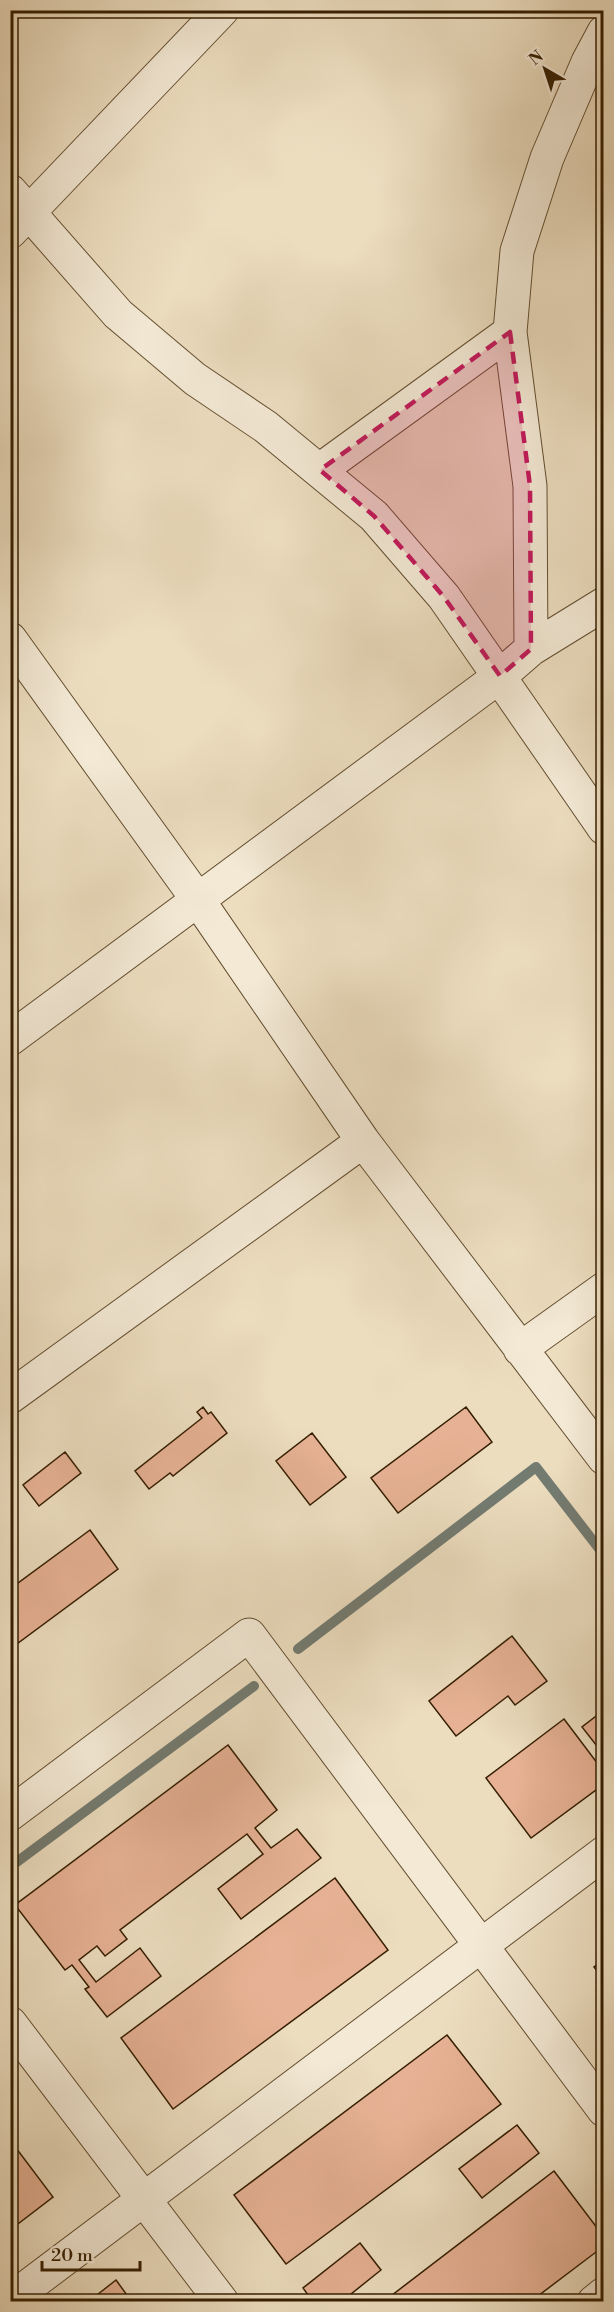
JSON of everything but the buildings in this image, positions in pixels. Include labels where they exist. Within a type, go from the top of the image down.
[{"type":"street","points":[[222,10],[17,212],[69,260],[118,314],[195,379],[266,427],[375,516],[444,597],[603,828]]},
{"type":"street","points":[[531,649],[530,486],[510,332],[517,252],[547,158],[603,32]]},
{"type":"street","points":[[320,470],[510,332]]},
{"type":"street","points":[[10,1039],[500,676],[531,649],[603,604]]},
{"type":"street","points":[[10,639],[198,900],[363,1141],[603,1458]]},
{"type":"street","points":[[12,1391],[363,1141]]},
{"type":"street","points":[[520,1349],[603,1289]]},
{"type":"street","points":[[10,1814],[249,1635],[603,2110]]},
{"type":"street","points":[[10,2300],[603,1853]]},
{"type":"street","points":[[10,2023],[222,2301]]},
{"type":"street","points":[[594,2301],[603,2294]]},
{"type":"highlighted area","points":[[510,332],[530,486],[531,649],[500,676],[444,597],[374,516],[320,470]]},
{"type":"waterway","points":[[298,1649],[536,1467],[604,1555]]},
{"type":"waterway","points":[[10,1867],[254,1686]]}]
